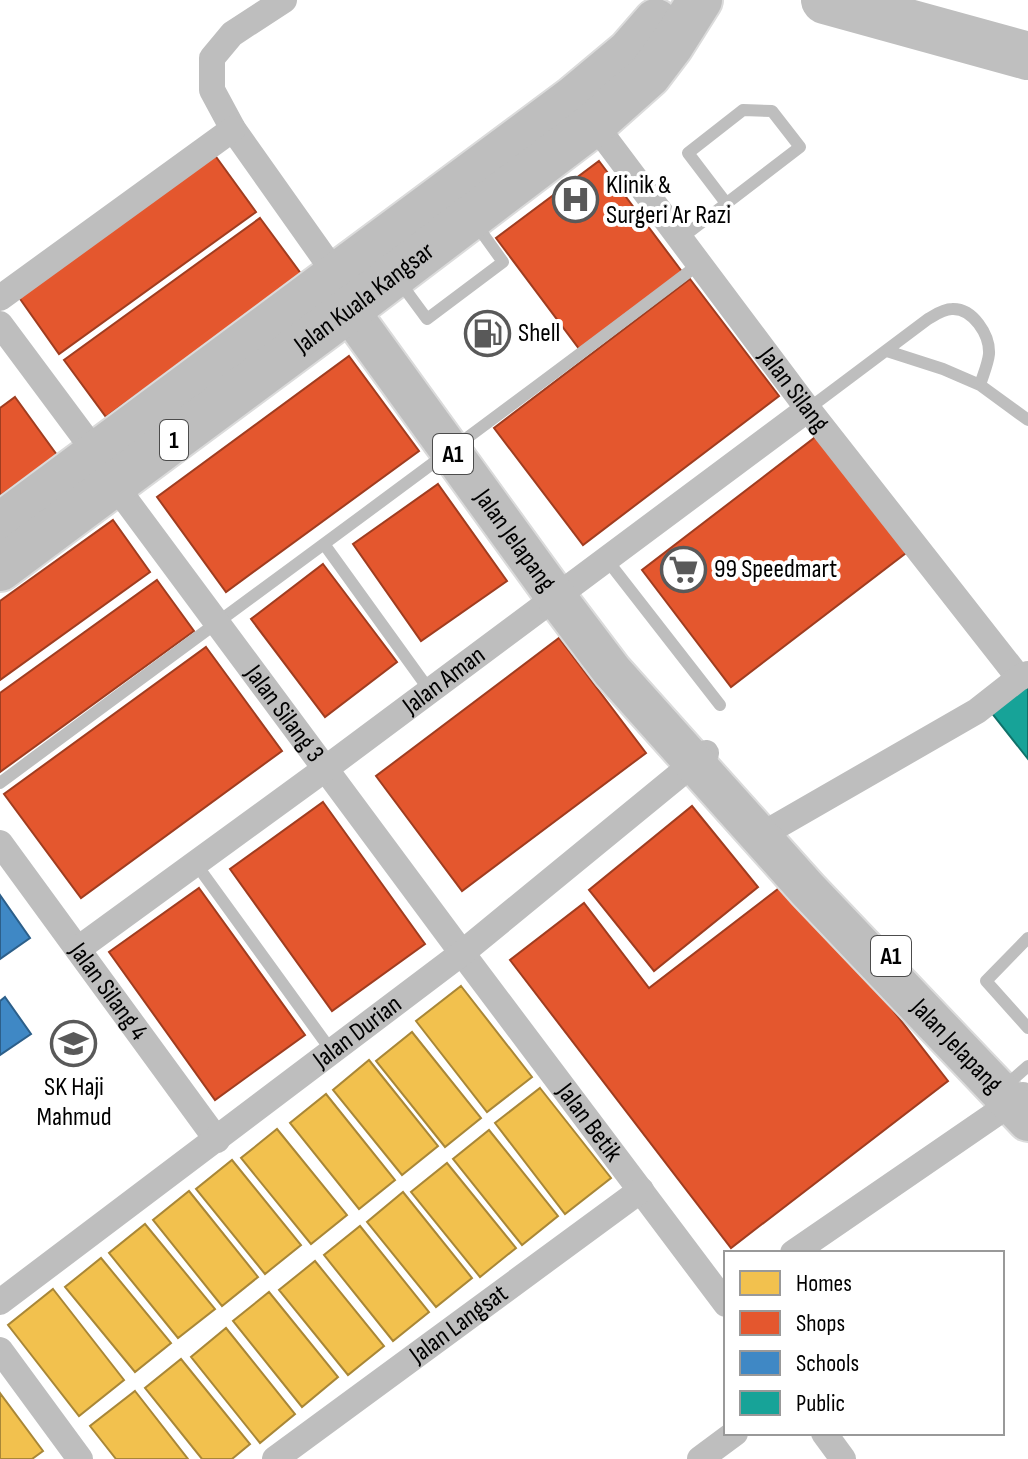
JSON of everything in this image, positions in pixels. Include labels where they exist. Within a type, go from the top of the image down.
[{"type":"highway","name":"Jalan Kuala Kangsar","points":[[0,525],[105,469],[471,218],[584,111],[608,71],[684,4]]},
{"type":"highway","name":"Jalan Kuala Kangsar","points":[[361,291],[584,111]]},
{"type":"highway","name":"Jalan Kuala Kangsar","points":[[0,569],[105,469]]},
{"type":"main road","name":"Jalan Jelapang","points":[[361,291],[457,447],[563,592],[612,671],[772,829],[1018,1093]]},
{"type":"main road","name":"Jalan Jelapang","points":[[700,758],[840,924],[1018,1093]]},
{"type":"street","points":[[284,0],[232,34],[212,58],[212,90],[233,129],[361,291]]},
{"type":"street","name":"Jalan Silang","points":[[584,111],[808,409],[1023,676]]},
{"type":"street","points":[[0,298],[233,129]]},
{"type":"street","name":"Jalan Silang 3","points":[[0,324],[458,948]]},
{"type":"street","name":"Jalan Aman","points":[[78,949],[808,409]]},
{"type":"street","points":[[772,829],[977,711],[1023,676]]},
{"type":"street","name":"Jalan Durian","points":[[0,1302],[333,1053],[458,948],[700,758]]},
{"type":"street","name":"Jalan Silang 4","points":[[0,843],[217,1140]]},
{"type":"street","name":"Jalan Betik","points":[[458,948],[724,1300]]},
{"type":"street","points":[[796,1251],[1018,1093]]},
{"type":"street","name":"Jalan Langsat","points":[[275,1459],[641,1190]]},
{"type":"street","points":[[0,1350],[80,1459]]},
{"type":"street","points":[[700,1459],[732,1435]]},
{"type":"street","points":[[825,1435],[843,1459]]},
{"type":"lane","points":[[680,239],[800,147],[772,111],[743,110],[688,153],[726,203]]},
{"type":"lane","points":[[0,783],[457,447],[699,264]]},
{"type":"lane","points":[[808,409],[939,312],[952,308],[973,318],[988,340],[989,355],[980,385]]},
{"type":"lane","points":[[887,351],[980,385],[1028,420]]},
{"type":"lane","points":[[324,544],[430,691]]},
{"type":"lane","points":[[607,560],[720,705]]},
{"type":"lane","points":[[196,864],[333,1053]]},
{"type":"lane","points":[[1028,938],[986,981],[1028,1028]]},
{"type":"building: Homes","points":[[461,986],[532,1077],[487,1112],[416,1021]]},
{"type":"building: Homes","points":[[412,1032],[481,1118],[445,1147],[376,1061]]},
{"type":"building: Homes","points":[[369,1060],[438,1146],[402,1175],[333,1090]]},
{"type":"building: Homes","points":[[540,1088],[611,1178],[565,1214],[495,1123]]},
{"type":"building: Homes","points":[[326,1094],[395,1180],[359,1209],[290,1123]]},
{"type":"building: Homes","points":[[277,1129],[347,1215],[311,1244],[241,1158]]},
{"type":"building: Homes","points":[[489,1130],[558,1216],[522,1245],[453,1159]]},
{"type":"building: Homes","points":[[232,1160],[301,1245],[265,1274],[196,1189]]},
{"type":"building: Homes","points":[[447,1163],[516,1248],[480,1277],[411,1192]]},
{"type":"building: Homes","points":[[189,1191],[258,1277],[222,1306],[153,1220]]},
{"type":"building: Homes","points":[[403,1192],[472,1278],[436,1307],[367,1222]]},
{"type":"building: Homes","points":[[145,1224],[215,1309],[178,1338],[109,1253]]},
{"type":"building: Homes","points":[[360,1226],[429,1312],[393,1341],[324,1255]]},
{"type":"building: Homes","points":[[101,1258],[171,1343],[135,1372],[65,1287]]},
{"type":"building: Homes","points":[[315,1261],[384,1346],[348,1375],[279,1290]]},
{"type":"building: Homes","points":[[53,1289],[124,1380],[79,1416],[8,1325]]},
{"type":"building: Homes","points":[[269,1292],[338,1377],[302,1407],[233,1321]]},
{"type":"building: Homes","points":[[226,1328],[295,1414],[260,1443],[191,1357]]},
{"type":"building: Homes","points":[[181,1359],[250,1444],[232,1459],[202,1459],[145,1388]]},
{"type":"building: Homes","points":[[135,1391],[188,1459],[116,1459],[90,1426]]},
{"type":"building: Homes","points":[[0,1393],[43,1451],[32,1459],[0,1459]]},
{"type":"building: Shops","points":[[214,154],[256,212],[59,354],[18,296]]},
{"type":"building: Shops","points":[[599,161],[683,273],[580,350],[496,238]]},
{"type":"building: Shops","points":[[260,218],[302,275],[106,417],[64,360]]},
{"type":"building: Shops","points":[[690,279],[779,396],[583,545],[494,428]]},
{"type":"building: Shops","points":[[349,356],[419,451],[226,592],[157,497]]},
{"type":"building: Shops","points":[[15,397],[57,455],[0,496],[0,408]]},
{"type":"building: Shops","points":[[818,435],[906,553],[731,687],[642,570]]},
{"type":"building: Shops","points":[[438,484],[507,581],[421,641],[353,544]]},
{"type":"building: Shops","points":[[113,520],[150,572],[0,680],[0,601]]},
{"type":"building: Shops","points":[[323,564],[397,662],[325,717],[251,619]]},
{"type":"building: Shops","points":[[157,580],[194,631],[0,772],[0,693]]},
{"type":"building: Shops","points":[[559,638],[646,753],[462,891],[376,776]]},
{"type":"building: Shops","points":[[206,647],[282,751],[81,898],[4,794]]},
{"type":"building: Shops","points":[[323,802],[425,944],[332,1011],[230,869]]},
{"type":"building: Shops","points":[[692,806],[758,887],[654,971],[589,890]]},
{"type":"building: Shops","points":[[791,879],[948,1081],[731,1248],[510,960],[584,903],[649,988]]},
{"type":"building: Shops","points":[[199,888],[305,1035],[215,1100],[109,952]]},
{"type":"building: Schools","points":[[0,895],[30,938],[0,959]]},
{"type":"building: Schools","points":[[5,997],[31,1034],[0,1055],[0,1001]]},
{"type":"building: Public","points":[[1028,672],[1028,759],[980,698]]},
{"type":"waterway","points":[[825,0],[1028,56]]},
{"type":"place","name":"Klinik & Surgeri Ar Razi","points":[[575,200]]},
{"type":"place","name":"Shell","points":[[487,333]]},
{"type":"place","name":"99 Speedmart","points":[[683,569]]},
{"type":"place","name":"SK Haji Mahmud","points":[[74,1044]]}]
